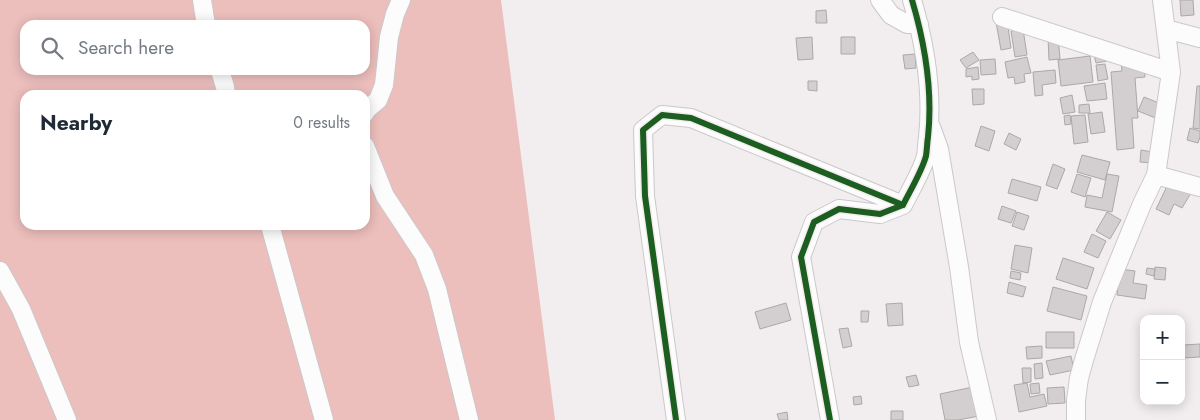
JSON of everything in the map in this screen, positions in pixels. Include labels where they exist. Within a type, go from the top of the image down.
[{"type":"street","points":[[202,0],[205,20]]},
{"type":"street","points":[[370,107],[378,100],[384,85],[389,37],[401,0]]},
{"type":"street","points":[[880,0],[891,15],[907,24],[919,24]]},
{"type":"street","points":[[830,420],[802,257],[814,222],[839,209],[880,214],[903,205],[926,157],[929,122],[929,85],[919,24],[912,0]]},
{"type":"street","points":[[1076,420],[1079,378],[1102,302],[1142,204],[1156,175],[1171,72],[1162,0]]},
{"type":"street","points":[[1002,17],[1171,72]]},
{"type":"street","points":[[1166,29],[1200,38]]},
{"type":"street","points":[[221,75],[225,90]]},
{"type":"street","points":[[676,420],[645,196],[643,130],[662,115],[691,118],[903,205]]},
{"type":"street","points":[[929,122],[939,149],[969,342],[987,420]]},
{"type":"street","points":[[370,158],[386,196],[424,255],[437,289],[469,420]]},
{"type":"street","points":[[1156,175],[1200,187]]},
{"type":"street","points":[[271,230],[324,420]]},
{"type":"street","points":[[0,272],[21,309],[67,420]]},
{"type":"shaded area","points":[[0,0],[501,0],[555,420],[0,420]]},
{"type":"building","points":[[1180,0],[1193,0],[1194,15],[1181,16]]},
{"type":"building","points":[[826,10],[827,23],[816,23],[816,11]]},
{"type":"building","points":[[1007,20],[1011,48],[1001,50],[996,22]]},
{"type":"building","points":[[1023,29],[1027,55],[1015,57],[1011,31]]},
{"type":"building","points":[[1058,36],[1060,59],[1049,60],[1048,37]]},
{"type":"building","points":[[812,37],[813,59],[798,60],[796,38]]},
{"type":"building","points":[[841,37],[855,37],[855,54],[841,54]]},
{"type":"building","points":[[973,52],[979,60],[966,68],[960,60]]},
{"type":"building","points":[[1105,52],[1107,61],[1096,63],[1094,55]]},
{"type":"building","points":[[915,54],[916,68],[905,69],[903,55]]},
{"type":"building","points":[[1090,56],[1093,82],[1061,86],[1058,60]]},
{"type":"building","points":[[1027,57],[1031,73],[1024,74],[1025,82],[1015,84],[1014,77],[1008,78],[1005,62]]},
{"type":"building","points":[[995,59],[996,74],[981,75],[980,60]]},
{"type":"building","points":[[1121,62],[1144,67],[1145,77],[1135,78],[1138,118],[1132,118],[1134,148],[1117,150],[1111,72],[1122,71]]},
{"type":"building","points":[[1105,64],[1108,79],[1098,81],[1096,65]]},
{"type":"building","points":[[978,67],[979,79],[972,80],[972,76],[966,77],[966,69]]},
{"type":"building","points":[[1055,70],[1056,83],[1042,85],[1043,95],[1035,96],[1033,72]]},
{"type":"building","points":[[808,81],[817,81],[817,91],[808,90]]},
{"type":"building","points":[[1105,83],[1107,99],[1087,101],[1084,86]]},
{"type":"building","points":[[1197,86],[1200,86],[1200,129],[1193,128]]},
{"type":"building","points":[[972,89],[984,89],[984,104],[973,105]]},
{"type":"building","points":[[1072,95],[1075,112],[1063,114],[1060,98]]},
{"type":"building","points":[[1144,97],[1164,105],[1158,119],[1138,111]]},
{"type":"building","points":[[1089,104],[1090,113],[1079,113],[1079,105]]},
{"type":"building","points":[[1102,112],[1105,132],[1091,134],[1088,114]]},
{"type":"building","points":[[1070,115],[1071,124],[1065,125],[1064,116]]},
{"type":"building","points":[[1085,115],[1088,142],[1074,144],[1071,116]]},
{"type":"building","points":[[981,126],[995,131],[989,151],[975,146]]},
{"type":"building","points":[[1190,128],[1200,131],[1198,143],[1187,140]]},
{"type":"building","points":[[1009,133],[1021,139],[1016,150],[1004,144]]},
{"type":"building","points":[[1141,150],[1153,152],[1151,163],[1140,162]]},
{"type":"building","points":[[1082,155],[1110,162],[1105,180],[1077,172]]},
{"type":"building","points":[[1053,164],[1065,169],[1057,189],[1046,185]]},
{"type":"building","points":[[1077,174],[1091,178],[1085,197],[1071,192]]},
{"type":"building","points":[[1107,174],[1119,176],[1112,212],[1085,207],[1087,195],[1102,198]]},
{"type":"building","points":[[1012,179],[1041,187],[1037,201],[1008,193]]},
{"type":"building","points":[[1169,182],[1191,193],[1182,208],[1174,204],[1169,215],[1156,209]]},
{"type":"building","points":[[1002,206],[1016,211],[1011,223],[998,219]]},
{"type":"building","points":[[1017,212],[1029,216],[1024,230],[1012,226]]},
{"type":"building","points":[[1107,212],[1121,220],[1110,239],[1096,231]]},
{"type":"building","points":[[1092,234],[1106,241],[1098,258],[1084,252]]},
{"type":"building","points":[[1015,245],[1032,248],[1028,273],[1011,269]]},
{"type":"building","points":[[1063,258],[1094,268],[1087,289],[1056,279]]},
{"type":"building","points":[[1155,267],[1166,268],[1165,280],[1154,279]]},
{"type":"building","points":[[1147,268],[1155,269],[1154,276],[1146,274]]},
{"type":"building","points":[[1120,269],[1135,271],[1133,283],[1147,285],[1145,299],[1117,295]]},
{"type":"building","points":[[1011,271],[1021,273],[1020,280],[1010,278]]},
{"type":"building","points":[[1009,282],[1026,287],[1023,297],[1007,293]]},
{"type":"building","points":[[1053,287],[1087,296],[1081,320],[1047,311]]},
{"type":"building","points":[[786,303],[791,320],[760,329],[755,312]]},
{"type":"building","points":[[902,303],[903,325],[888,326],[886,304]]},
{"type":"building","points":[[861,311],[869,311],[868,322],[861,322]]},
{"type":"building","points":[[848,328],[852,346],[843,348],[839,329]]},
{"type":"building","points":[[1046,332],[1074,332],[1074,348],[1046,348]]},
{"type":"building","points":[[1200,344],[1200,357],[1185,358],[1185,345]]},
{"type":"building","points":[[1042,346],[1042,358],[1027,359],[1026,347]]},
{"type":"building","points":[[1071,356],[1074,370],[1050,375],[1046,361]]},
{"type":"building","points":[[1042,363],[1043,378],[1035,379],[1034,364]]},
{"type":"building","points":[[1022,368],[1031,368],[1031,382],[1023,383]]},
{"type":"building","points":[[916,375],[919,385],[909,387],[906,377]]},
{"type":"building","points":[[1027,383],[1030,397],[1044,394],[1047,406],[1019,412],[1014,385]]},
{"type":"building","points":[[1039,383],[1040,393],[1031,394],[1030,384]]},
{"type":"building","points":[[973,387],[979,416],[958,420],[945,420],[940,394]]},
{"type":"building","points":[[1064,387],[1065,403],[1048,404],[1047,388]]},
{"type":"building","points":[[861,396],[862,404],[854,405],[853,397]]},
{"type":"building","points":[[891,411],[903,411],[903,420],[891,420]]},
{"type":"building","points":[[787,412],[788,420],[779,420],[777,414]]},
{"type":"cycle path","points":[[830,420],[801,257],[814,222],[839,209],[880,214],[903,205],[922,168],[926,156],[928,137],[929,85],[921,34],[912,0]]},
{"type":"cycle path","points":[[676,420],[645,196],[643,130],[662,115],[691,118],[903,205]]}]
